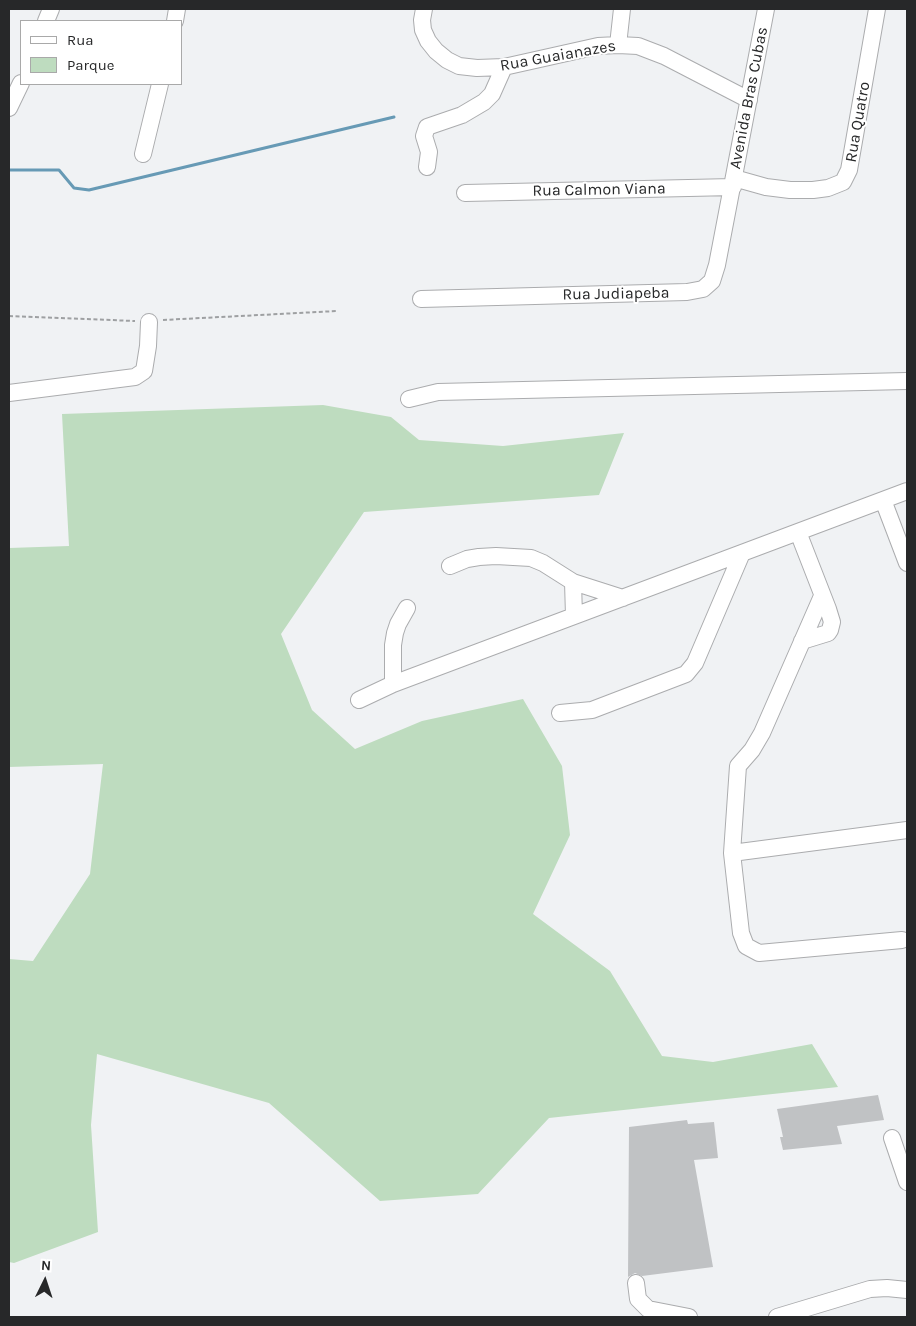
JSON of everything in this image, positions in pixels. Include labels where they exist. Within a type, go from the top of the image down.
[{"type":"street","name":"Rua Guaianazes","points":[[424,9],[423,30],[436,51],[447,60],[459,66],[504,67],[579,50],[618,44],[638,46],[664,56],[749,100]]},
{"type":"street","points":[[618,44],[622,9]]},
{"type":"street","name":"Avenida Bras Cubas","points":[[733,182],[766,9]]},
{"type":"street","name":"Rua Quatro","points":[[733,182],[790,190],[813,190],[828,188],[843,182],[849,170],[877,9]]},
{"type":"street","points":[[427,167],[430,152],[424,136],[427,127],[462,115],[484,102],[492,94],[504,67]]},
{"type":"street","points":[[9,108],[20,85]]},
{"type":"street","points":[[143,154],[160,85]]},
{"type":"street","name":"Rua Calmon Viana","points":[[465,192],[733,182]]},
{"type":"street","name":"Rua Judiapeba","points":[[421,299],[687,292],[703,289],[712,281],[717,265],[733,182]]},
{"type":"street","points":[[9,393],[136,377],[144,371],[149,322]]},
{"type":"street","points":[[409,399],[438,392],[907,381]]},
{"type":"street","points":[[359,700],[393,684],[907,491]]},
{"type":"street","points":[[883,500],[907,563]]},
{"type":"street","points":[[798,532],[822,596],[762,733],[752,750],[738,766],[732,853],[741,933],[746,946],[758,953],[902,940]]},
{"type":"street","points":[[560,713],[592,710],[686,674],[695,663],[742,553]]},
{"type":"street","points":[[450,566],[467,559],[479,557],[531,558],[544,563],[573,582],[623,598]]},
{"type":"street","points":[[573,582],[574,616]]},
{"type":"street","points":[[393,684],[395,633],[407,608]]},
{"type":"street","points":[[732,853],[907,830]]},
{"type":"street","points":[[892,1138],[907,1182]]},
{"type":"street","points":[[636,1283],[638,1299],[648,1308],[689,1317]]},
{"type":"street","points":[[778,1317],[870,1289],[907,1290]]},
{"type":"path","points":[[9,316],[149,322],[337,311]]},
{"type":"green space","points":[[323,405],[391,417],[419,440],[503,446],[624,433],[599,495],[364,512],[281,634],[312,710],[355,749],[422,721],[523,699],[562,766],[570,835],[533,914],[610,971],[662,1056],[713,1062],[812,1044],[838,1087],[549,1118],[478,1194],[380,1201],[269,1103],[97,1054],[91,1125],[98,1232],[14,1263],[9,1262],[9,959],[33,961],[90,874],[103,764],[9,767],[9,548],[69,546],[62,414]]},
{"type":"building","points":[[878,1095],[884,1120],[837,1126],[842,1144],[783,1150],[780,1137],[783,1137],[777,1109]]},
{"type":"building","points":[[687,1120],[688,1124],[714,1122],[718,1158],[694,1160],[713,1267],[642,1276],[635,1273],[628,1277],[629,1127]]},
{"type":"waterway","points":[[9,170],[59,170],[74,188],[89,190],[394,117]]}]
